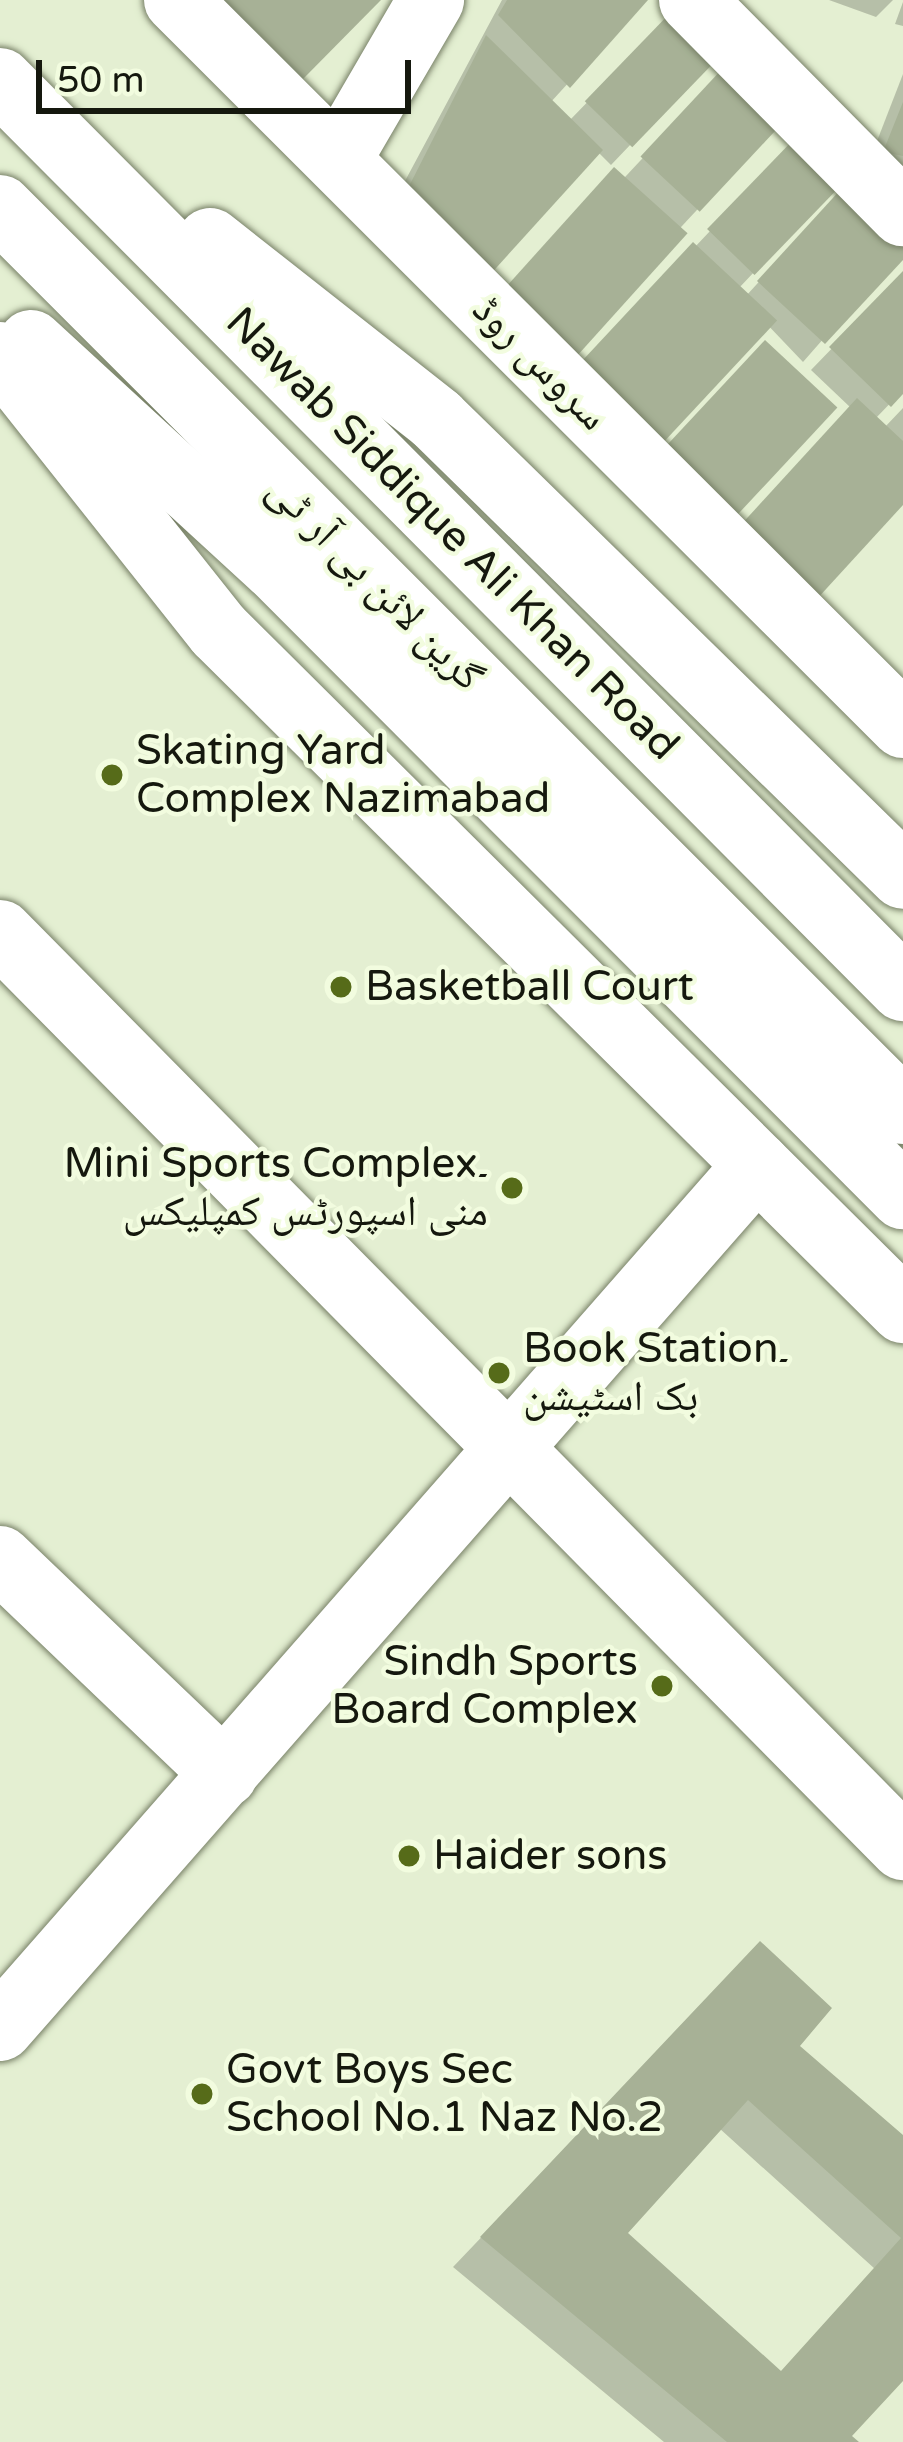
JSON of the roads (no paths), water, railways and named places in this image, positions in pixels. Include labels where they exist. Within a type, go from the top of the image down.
[{"type":"main road","name":"سروس روڈ","points":[[177,0],[903,725]]},
{"type":"main road","points":[[338,160],[431,0]]},
{"type":"main road","points":[[692,0],[874,164],[903,213]]},
{"type":"main road","points":[[0,78],[436,419],[903,876]]},
{"type":"main road","name":"Nawab Siddique Ali Khan Road","points":[[0,78],[903,988]]},
{"type":"main road","name":"گرین لائن بی آر ٹی","points":[[0,208],[903,1111]]},
{"type":"main road","points":[[0,314],[275,567],[903,1196]]},
{"type":"main road","points":[[0,356],[219,631],[903,1310]]},
{"type":"main road","points":[[0,933],[502,1449],[903,1847]]},
{"type":"main road","points":[[0,2028],[225,1774],[502,1449],[757,1165]]},
{"type":"main road","points":[[0,1559],[225,1774]]},
{"type":"place","name":"Skating Yard Complex Nazimabad","points":[[112,775]]},
{"type":"place","name":"Basketball Court","points":[[341,987]]},
{"type":"place","name":"Mini Sports Complex۔ منی اسپورٹس کمپلیکس","points":[[512,1188]]},
{"type":"place","name":"Book Station۔ بک اسٹیشن","points":[[499,1373]]},
{"type":"place","name":"Sindh Sports Board Complex","points":[[662,1686]]},
{"type":"place","name":"Haider sons","points":[[409,1856]]},
{"type":"place","name":"Govt Boys Sec School No.1 Naz No.2","points":[[202,2094]]}]
